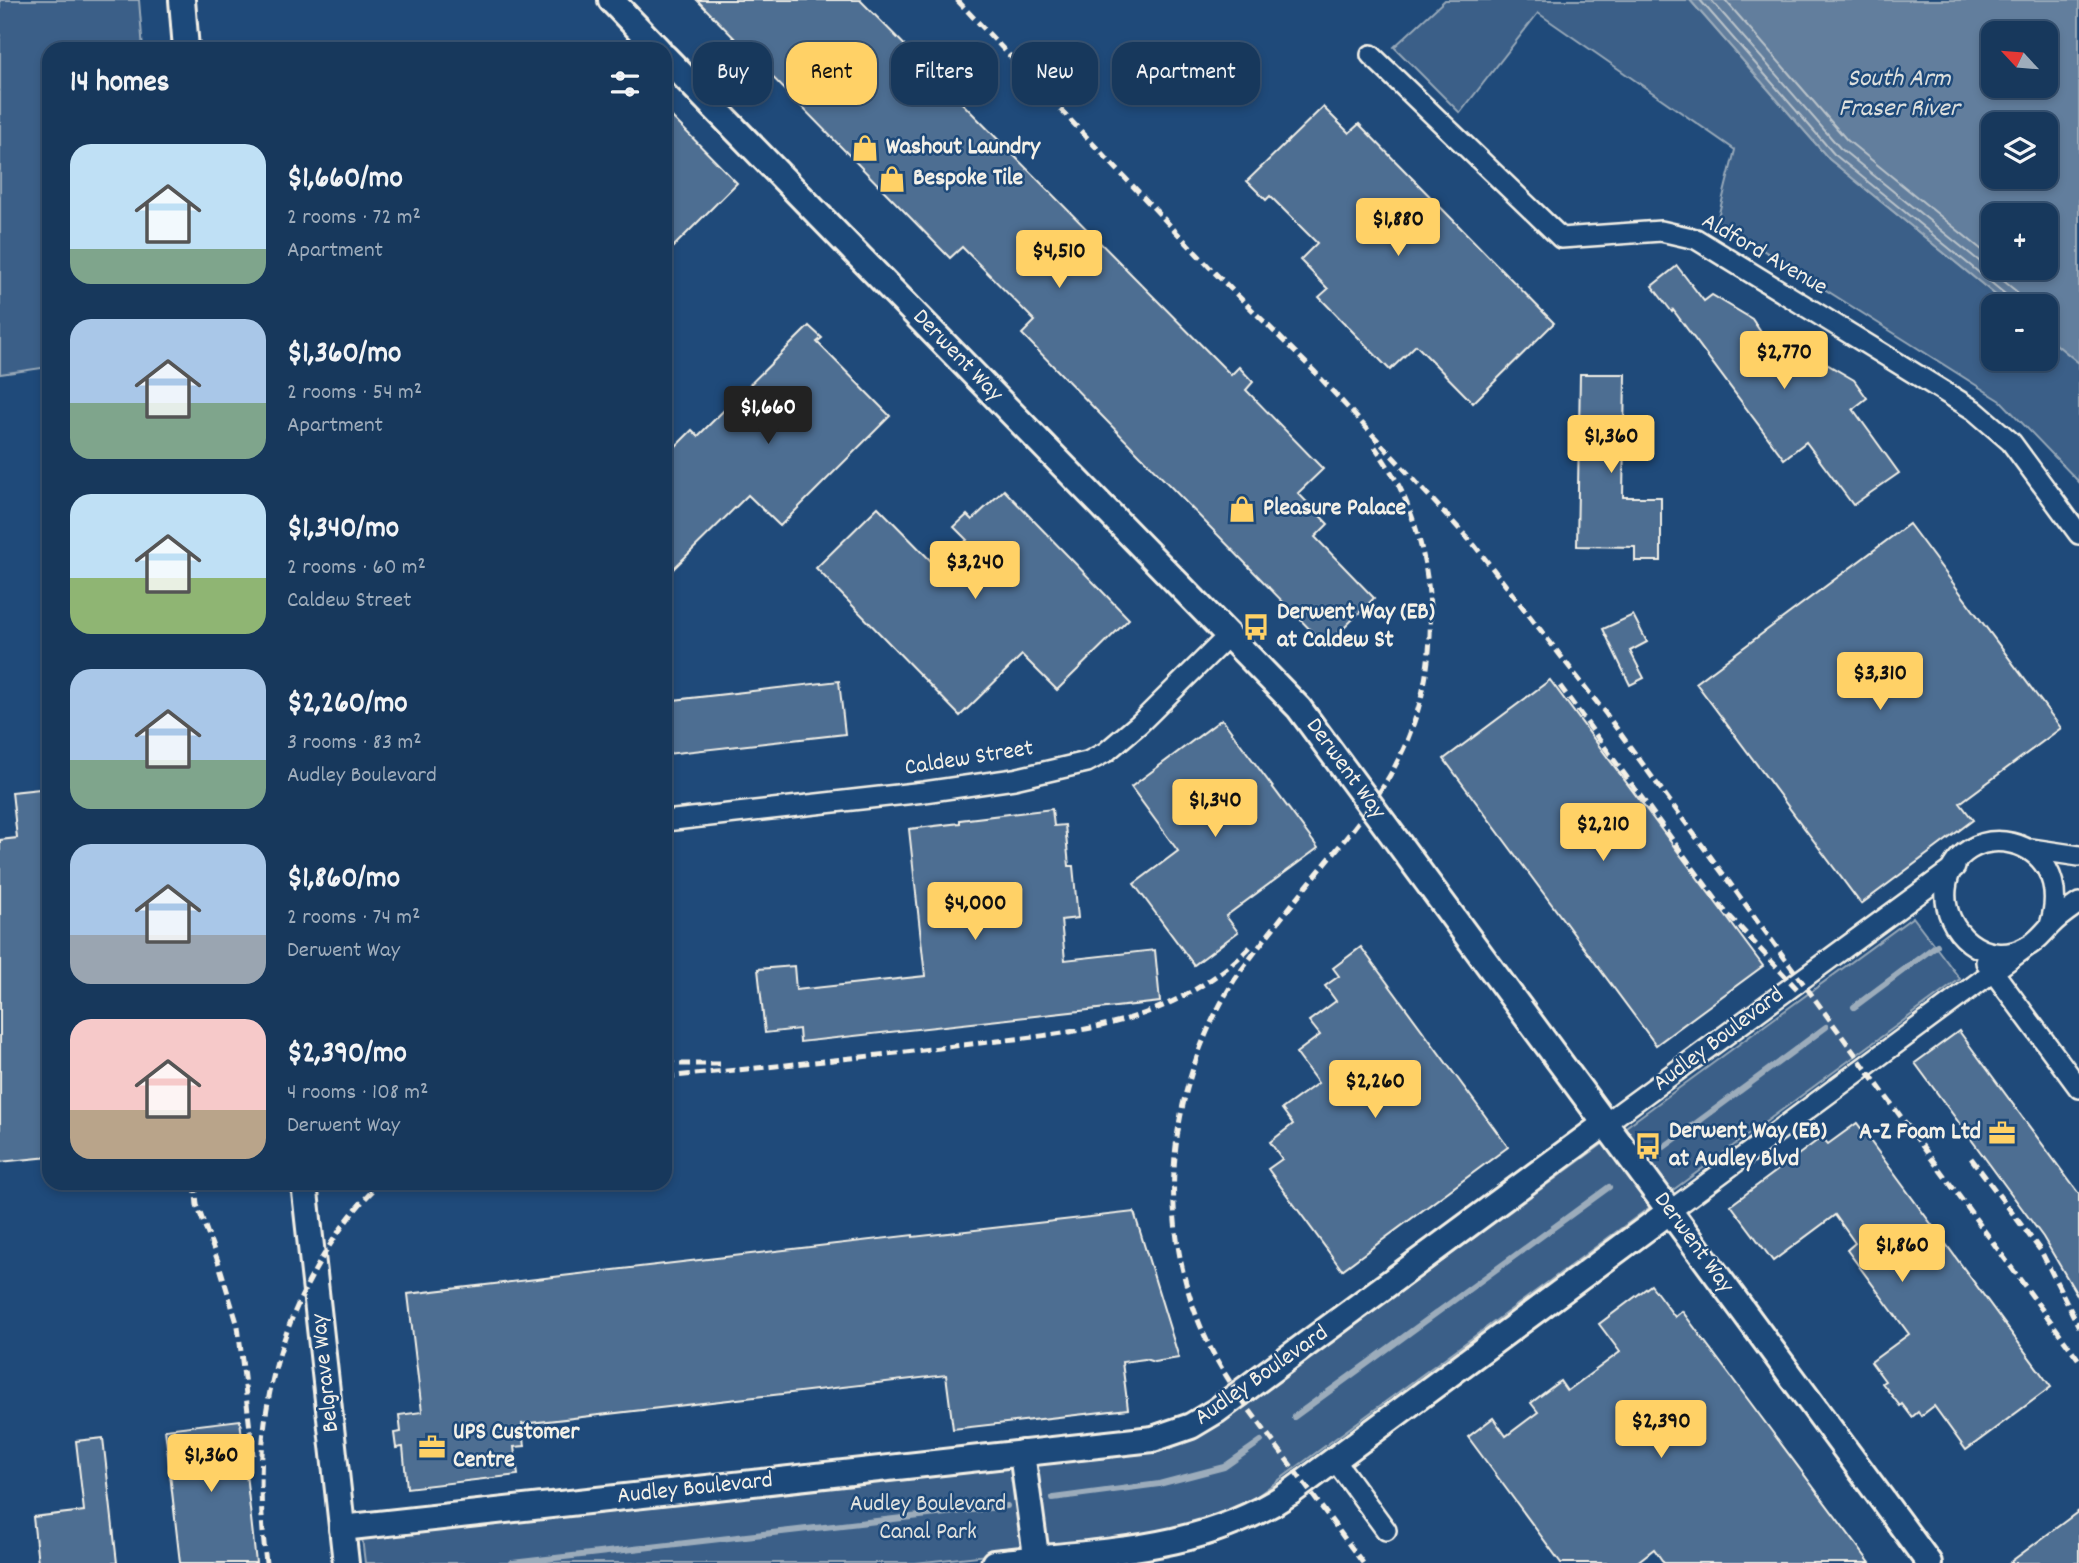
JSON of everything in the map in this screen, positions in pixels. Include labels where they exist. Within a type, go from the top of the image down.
[{"type":"street","points":[[182,0],[185,42]]},
{"type":"street","points":[[611,0],[651,42]]},
{"type":"street","name":"Aldford Avenue","points":[[1371,55],[1561,238],[1661,231],[1696,239],[1974,410],[2011,442],[2079,534]]},
{"type":"street","name":"Derwent Way","points":[[672,64],[1230,634],[1299,708],[1929,1563]]},
{"type":"street","name":"Caldew Street","points":[[672,820],[923,792],[1014,779],[1087,762],[1106,752],[1139,724],[1230,634]]},
{"type":"street","points":[[995,1563],[1130,1550],[1180,1541],[1248,1517],[1278,1500],[1993,971],[2039,939],[2050,925],[2057,909],[2055,883],[2044,860],[2030,849],[2014,842],[1996,841],[1979,845],[1964,855],[1946,885],[1945,903],[1950,920],[1959,935],[1973,946],[1993,971],[2079,1088]]},
{"type":"street","points":[[2030,849],[2079,856]]},
{"type":"street","name":"Audley Boulevard","points":[[342,1528],[1153,1438],[1191,1426],[1224,1406],[1304,1348],[1955,867]]},
{"type":"street","points":[[2050,925],[2079,903]]},
{"type":"street","points":[[1973,946],[1990,953],[2008,953],[2025,948]]},
{"type":"street","name":"Belgrave Way","points":[[305,1190],[346,1563]]},
{"type":"street","points":[[1022,1453],[1036,1561]]},
{"type":"street","points":[[1334,1459],[1386,1531]]},
{"type":"green space","points":[[0,0],[139,0],[142,42],[42,42],[42,368],[0,374]]},
{"type":"green space","points":[[1445,0],[1690,0],[1829,159],[1994,294],[1981,294],[1981,371],[2058,371],[2058,346],[2079,363],[2079,482],[2001,401],[1717,221],[1735,150],[1538,13],[1460,113],[1394,47]]},
{"type":"green space","name":"Audley Boulevard Canal Park","points":[[1913,917],[1960,979],[1245,1505],[1187,1526],[1116,1541],[915,1563],[365,1563],[362,1538],[1159,1452],[1214,1428]]},
{"type":"water","name":"South Arm Fraser River","points":[[1690,0],[2079,0],[2079,363],[2058,346],[2058,294],[1994,294],[1829,159]]},
{"type":"building","points":[[697,0],[860,0],[902,42],[891,42],[891,105],[964,105],[1231,375],[1239,367],[1253,382],[1246,390],[1323,469],[1298,493],[1328,524],[1315,537],[1374,598],[1326,646],[1022,334],[1035,321],[962,247],[950,258],[800,105],[877,105],[877,42],[786,42],[786,91],[772,76],[772,42],[738,42]]},
{"type":"building","points":[[1323,107],[1349,133],[1359,124],[1554,323],[1473,403],[1416,345],[1390,370],[1319,297],[1328,289],[1300,260],[1317,243],[1270,196],[1266,200],[1247,181]]},
{"type":"building","points":[[672,117],[737,183],[672,248]]},
{"type":"building","points":[[1677,266],[1704,301],[1712,295],[1752,319],[1787,371],[1811,355],[1854,380],[1867,398],[1853,409],[1899,473],[1853,505],[1806,442],[1784,459],[1673,310],[1672,312],[1652,286]]},
{"type":"building","points":[[809,326],[822,338],[817,342],[890,416],[780,526],[748,495],[672,570],[672,450],[692,430],[698,436]]},
{"type":"building","points":[[1580,374],[1625,374],[1623,497],[1661,497],[1661,561],[1635,561],[1635,547],[1577,546]]},
{"type":"building","points":[[1004,490],[1129,619],[1057,690],[1022,655],[960,716],[816,568],[878,507],[938,568],[967,540],[954,527],[967,515],[972,520]]},
{"type":"building","points":[[1909,524],[2061,728],[1960,803],[1973,820],[1861,904],[1696,683]]},
{"type":"building","points":[[1633,615],[1647,642],[1630,651],[1644,678],[1630,685],[1603,629]]},
{"type":"building","points":[[1550,680],[1763,966],[1656,1045],[1444,759]]},
{"type":"building","points":[[839,681],[845,734],[672,753],[672,700]]},
{"type":"building","points":[[1222,719],[1318,848],[1226,916],[1238,932],[1194,965],[1134,884],[1178,851],[1131,787]]},
{"type":"building","points":[[42,789],[42,1158],[0,1162],[0,840],[17,838],[12,792]]},
{"type":"building","points":[[1052,809],[1054,826],[1065,825],[1069,866],[1073,866],[1078,918],[1061,920],[1065,960],[1155,950],[1160,1002],[800,1042],[799,1029],[765,1033],[758,969],[794,966],[796,990],[925,976],[909,829]]},
{"type":"building","points":[[1361,947],[1508,1147],[1342,1270],[1268,1169],[1282,1159],[1270,1142],[1293,1124],[1282,1109],[1318,1083],[1296,1053],[1320,1035],[1309,1021],[1336,1001],[1325,986],[1339,976],[1333,968]]},
{"type":"building","points":[[1959,1031],[2079,1194],[2079,1298],[2043,1237],[1915,1063]]},
{"type":"building","points":[[1857,1123],[2051,1387],[1966,1450],[1934,1406],[1921,1416],[1918,1412],[1912,1417],[1882,1383],[1885,1381],[1871,1362],[1909,1334],[1847,1250],[1855,1243],[1835,1215],[1773,1261],[1731,1205],[1822,1137],[1828,1144]]},
{"type":"building","points":[[1134,1212],[1179,1358],[1154,1362],[1145,1359],[1122,1362],[1128,1409],[953,1429],[946,1375],[522,1424],[525,1446],[514,1447],[518,1475],[407,1488],[403,1447],[396,1448],[394,1433],[401,1432],[399,1415],[422,1412],[408,1294]]},
{"type":"building","points":[[1651,1285],[1675,1317],[1682,1311],[1870,1563],[1664,1563],[1654,1549],[1636,1563],[1561,1563],[1468,1437],[1493,1418],[1506,1436],[1538,1412],[1531,1403],[1560,1381],[1567,1391],[1620,1352],[1599,1324]]},
{"type":"building","points":[[240,1420],[256,1563],[180,1563],[165,1429]]},
{"type":"building","points":[[103,1438],[117,1563],[38,1563],[33,1517],[84,1511],[76,1441]]},
{"type":"building","points":[[2079,1511],[2079,1563],[2009,1563]]},
{"type":"waterway","points":[[1854,1007],[1937,945]]},
{"type":"waterway","points":[[1664,1147],[1826,1027]]},
{"type":"waterway","points":[[1294,1417],[1609,1187]]},
{"type":"waterway","points":[[1053,1498],[1159,1484],[1224,1467],[1261,1441]]},
{"type":"waterway","points":[[512,1563],[1007,1506]]},
{"type":"railway","points":[[957,0],[1216,274],[1314,371],[1475,546],[1606,714],[2079,1360]]},
{"type":"railway","points":[[1363,1563],[1248,1408],[1209,1345],[1191,1300],[1179,1254],[1174,1206],[1175,1159],[1181,1112],[1194,1066],[1212,1021],[1235,979],[1376,798],[1403,751],[1416,715],[1426,677],[1430,639],[1424,562],[1415,524],[1400,488],[1375,447]]},
{"type":"railway","points":[[1560,686],[1723,909],[1799,991]]},
{"type":"railway","points":[[672,1076],[856,1058],[1083,1030],[1127,1019],[1176,1000],[1216,976],[1250,947]]},
{"type":"railway","points":[[672,1064],[720,1064]]},
{"type":"railway","points":[[1971,1158],[2041,1251],[2079,1327]]},
{"type":"railway","points":[[196,1190],[197,1205],[238,1326],[253,1455]]},
{"type":"railway","points":[[266,1563],[261,1482],[267,1406],[275,1368],[302,1295],[322,1258],[349,1218],[374,1190]]},
{"type":"place","name":"Washout Laundry","points":[[865,148]]},
{"type":"place","name":"Bespoke Tile","points":[[892,179]]},
{"type":"place","name":"Pleasure Palace","points":[[1242,509]]},
{"type":"place","name":"Derwent Way (EB) at Caldew St","points":[[1256,627]]},
{"type":"place","name":"A-Z Foam Ltd","points":[[2002,1133]]},
{"type":"place","name":"Derwent Way (EB) at Audley Blvd","points":[[1648,1146]]},
{"type":"place","name":"UPS Customer Centre","points":[[432,1447]]}]
